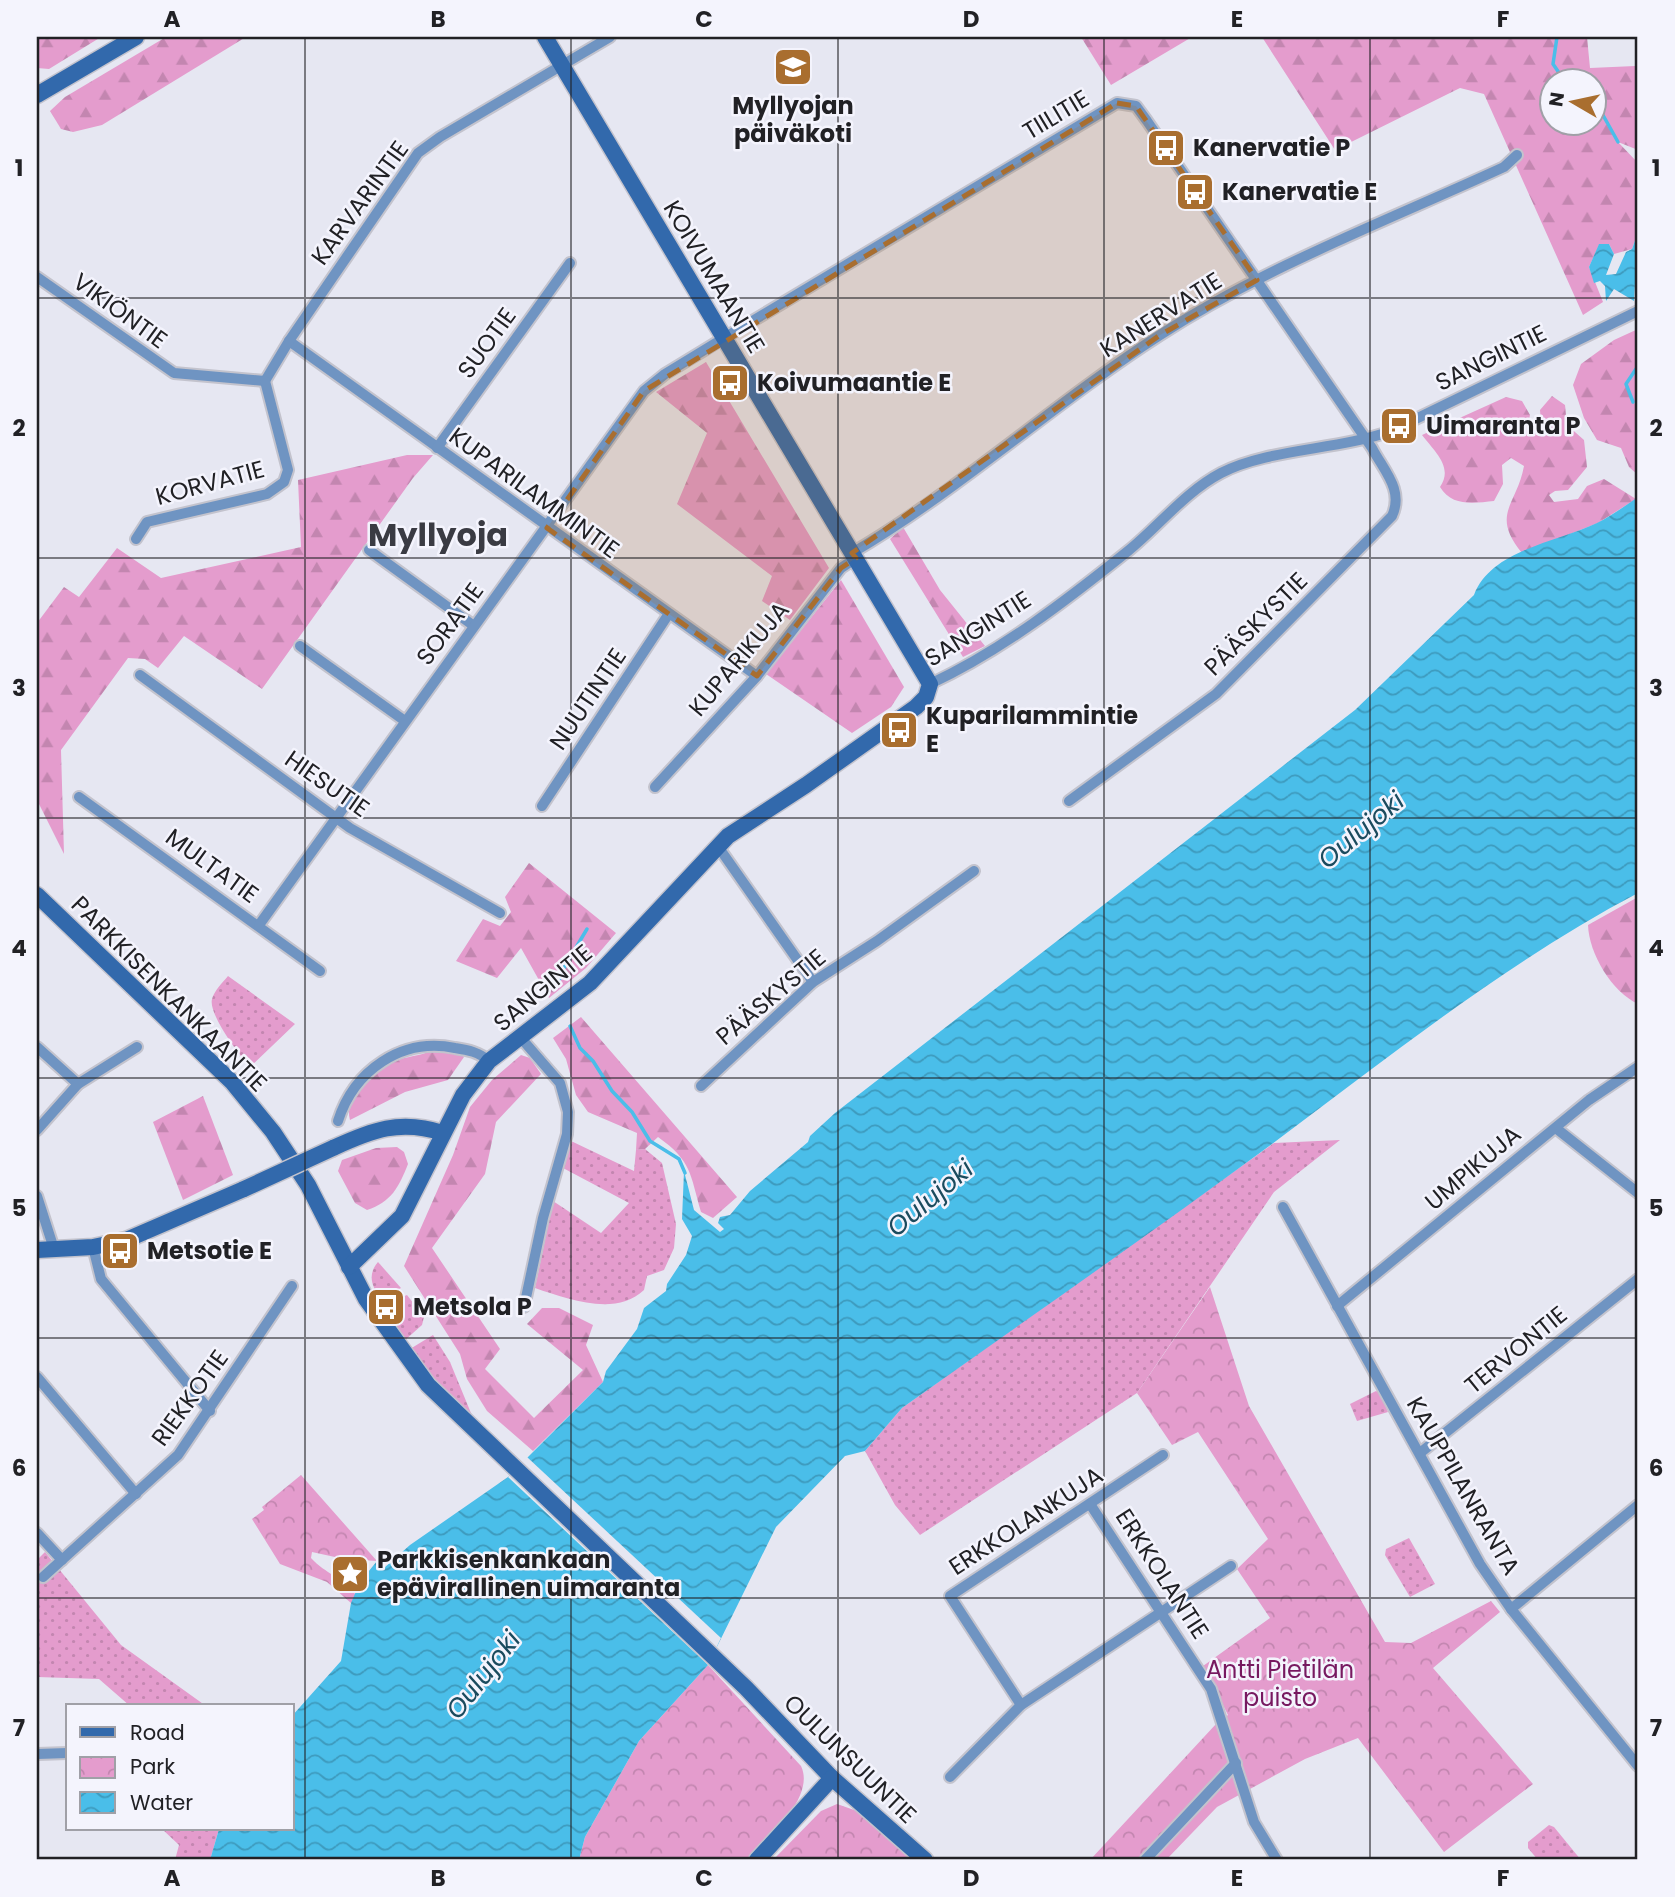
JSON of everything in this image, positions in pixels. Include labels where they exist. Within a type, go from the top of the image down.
[{"type":"street","points":[[37,95],[136,37]]},
{"type":"street","name":"KOIVUMAANTIE","points":[[545,37],[930,684]]},
{"type":"street","name":"KARVARINTIE","points":[[265,381],[289,341],[418,153],[440,137],[610,37]]},
{"type":"street","name":"TIILITIE","points":[[724,338],[1117,103],[1136,106],[1366,440]]},
{"type":"street","name":"KANERVATIE","points":[[854,556],[1160,335],[1257,280],[1504,167],[1517,155]]},
{"type":"street","name":"SUOTIE","points":[[437,448],[570,263]]},
{"type":"street","name":"VIKIÖNTIE","points":[[37,277],[174,373],[265,381]]},
{"type":"street","name":"SANGINTIE","points":[[349,1267],[402,1216],[463,1095],[489,1062],[590,983],[717,845],[916,706],[926,697],[930,684],[962,669],[1051,610],[1130,550],[1176,506],[1220,473],[1244,463],[1366,440],[1448,405],[1638,311]]},
{"type":"street","name":"SORATIE","points":[[259,925],[644,391],[665,374],[724,338]]},
{"type":"street","name":"KUPARILAMMINTIE","points":[[289,341],[668,615],[757,676]]},
{"type":"street","name":"KORVATIE","points":[[135,539],[147,522],[267,494],[284,482],[288,470],[265,381]]},
{"type":"street","name":"PÄÄSKYSTIE","points":[[1069,801],[1216,694],[1392,516],[1397,504],[1397,494],[1366,440]]},
{"type":"street","points":[[369,550],[474,626]]},
{"type":"street","name":"KUPARIKUJA","points":[[655,788],[757,676],[841,568],[854,556]]},
{"type":"street","name":"NUUTINTIE","points":[[542,806],[668,615]]},
{"type":"street","points":[[300,646],[405,721]]},
{"type":"street","name":"HIESUTIE","points":[[140,675],[335,817],[500,913]]},
{"type":"street","name":"MULTATIE","points":[[79,797],[320,971]]},
{"type":"street","points":[[717,845],[813,982]]},
{"type":"street","name":"PÄÄSKYSTIE","points":[[701,1086],[813,982],[877,941],[974,871]]},
{"type":"street","name":"PARKKISENKANKAANTIE","points":[[37,895],[240,1092],[273,1132],[308,1185],[349,1267],[384,1328],[428,1385],[480,1436]]},
{"type":"street","points":[[521,1038],[561,1083],[568,1112],[566,1134],[542,1218],[524,1307]]},
{"type":"street","points":[[338,1121],[344,1103],[363,1077],[396,1053],[444,1046],[471,1051],[489,1062]]},
{"type":"street","points":[[37,1047],[78,1084]]},
{"type":"street","points":[[37,1130],[78,1084],[137,1047]]},
{"type":"street","name":"UMPIKUJA","points":[[1337,1306],[1557,1129],[1589,1100],[1638,1067]]},
{"type":"street","points":[[37,1250],[93,1247],[145,1233],[375,1130],[406,1124],[443,1133]]},
{"type":"street","points":[[1557,1129],[1638,1193]]},
{"type":"street","points":[[37,1196],[54,1249]]},
{"type":"street","name":"KAUPPILANRANTA","points":[[1283,1207],[1480,1564],[1511,1609],[1638,1766]]},
{"type":"street","points":[[93,1247],[96,1268],[101,1279],[210,1411]]},
{"type":"street","name":"TERVONTIE","points":[[1420,1454],[1638,1279]]},
{"type":"street","name":"RIEKKOTIE","points":[[43,1577],[178,1455],[292,1286]]},
{"type":"street","points":[[37,1377],[136,1494]]},
{"type":"street","name":"OULUNSUUNTIE","points":[[480,1436],[746,1688],[832,1779],[925,1860]]},
{"type":"street","name":"ERKKOLANKUJA","points":[[1021,1705],[950,1596],[1163,1455]]},
{"type":"street","name":"ERKKOLANTIE","points":[[1090,1504],[1162,1609],[1211,1689],[1254,1822],[1277,1860]]},
{"type":"street","points":[[1511,1609],[1638,1505]]},
{"type":"street","points":[[37,1533],[62,1560]]},
{"type":"street","points":[[950,1777],[1021,1705],[1162,1609],[1231,1566]]},
{"type":"street","points":[[37,1754],[66,1753]]},
{"type":"street","points":[[1145,1860],[1236,1763]]},
{"type":"street","points":[[757,1860],[832,1779]]},
{"type":"highlighted area","points":[[1117,103],[1136,106],[1257,280],[1160,335],[852,553],[856,558],[841,568],[757,676],[547,528],[644,391]]},
{"type":"green space","points":[[37,37],[101,37],[49,69],[37,68]]},
{"type":"green space","points":[[166,37],[246,37],[102,125],[73,132],[61,129],[50,111],[65,97]]},
{"type":"green space","points":[[1081,37],[1192,37],[1111,85]]},
{"type":"green space","points":[[1262,37],[1587,37],[1590,66],[1538,66],[1538,136],[1608,136],[1608,67],[1635,66],[1638,76],[1638,150],[1618,142],[1638,163],[1638,232],[1632,249],[1614,254],[1609,244],[1599,245],[1589,267],[1603,302],[1583,315],[1484,94],[1460,88],[1335,150]]},
{"type":"green space","points":[[1638,329],[1638,400],[1634,402],[1638,409],[1638,475],[1629,467],[1621,448],[1597,440],[1584,418],[1573,385],[1581,364],[1614,340]]},
{"type":"green space","points":[[706,362],[829,568],[790,620],[762,601],[772,576],[677,504],[707,433],[656,392]]},
{"type":"green space","points":[[1552,396],[1565,405],[1567,425],[1584,440],[1587,467],[1568,490],[1555,491],[1549,495],[1554,502],[1578,499],[1587,486],[1604,479],[1636,499],[1598,523],[1522,553],[1513,540],[1507,519],[1508,509],[1524,466],[1511,458],[1502,465],[1503,484],[1494,501],[1457,501],[1440,487],[1444,480],[1444,466],[1422,435],[1506,397],[1522,401],[1530,415],[1528,425],[1534,429],[1541,422],[1540,410]]},
{"type":"green space","points":[[407,455],[433,455],[413,478],[262,689],[184,636],[158,668],[145,659],[128,658],[61,750],[64,854],[37,800],[37,623],[64,587],[79,597],[117,548],[161,578],[301,547],[298,480]]},
{"type":"green space","points":[[903,527],[940,590],[985,646],[963,657],[890,539]]},
{"type":"green space","points":[[841,580],[904,687],[891,707],[852,733],[766,674]]},
{"type":"green space","points":[[529,863],[616,933],[586,968],[549,998],[521,948],[497,978],[456,961],[483,919],[500,926],[511,912],[505,897]]},
{"type":"green space","points":[[1638,897],[1638,1004],[1619,991],[1597,960],[1588,925]]},
{"type":"green space","points":[[228,976],[295,1024],[250,1067],[226,1034],[212,1006],[215,993]]},
{"type":"green space","points":[[581,1017],[737,1197],[713,1218],[701,1212],[692,1178],[678,1154],[658,1137],[645,1149],[636,1150],[637,1133],[588,1112],[576,1095],[566,1059],[553,1038]]},
{"type":"green space","points":[[428,1052],[461,1053],[464,1057],[448,1080],[405,1092],[350,1120],[349,1111],[354,1094],[366,1079],[393,1061]]},
{"type":"green space","points":[[521,1055],[530,1058],[541,1074],[496,1122],[485,1174],[432,1248],[500,1349],[485,1369],[534,1418],[583,1370],[527,1324],[542,1308],[559,1308],[593,1325],[586,1345],[603,1382],[533,1451],[487,1411],[467,1379],[460,1354],[404,1266],[453,1155],[470,1107],[492,1080]]},
{"type":"green space","points":[[203,1096],[233,1175],[183,1200],[153,1122]]},
{"type":"green space","points":[[1340,1140],[1274,1192],[1137,1393],[920,1535],[895,1505],[865,1451],[902,1408],[1274,1143]]},
{"type":"green space","points":[[571,1141],[634,1171],[636,1150],[645,1149],[662,1163],[676,1224],[674,1248],[664,1270],[647,1276],[644,1290],[620,1303],[576,1301],[535,1288],[553,1201],[601,1233],[629,1203],[563,1168]]},
{"type":"green space","points":[[397,1147],[404,1152],[408,1164],[393,1193],[382,1203],[367,1210],[355,1203],[338,1171],[342,1160],[376,1148]]},
{"type":"green space","points":[[378,1262],[401,1288],[380,1299],[372,1280]]},
{"type":"green space","name":"Antti Pietilän puisto","points":[[1210,1287],[1249,1406],[1385,1642],[1411,1643],[1491,1601],[1500,1612],[1433,1668],[1533,1784],[1444,1852],[1358,1738],[1305,1759],[1217,1807],[1166,1860],[1090,1860],[1216,1724],[1228,1715],[1203,1666],[1270,1618],[1237,1569],[1268,1539],[1198,1432],[1172,1445],[1137,1393]]},
{"type":"green space","points":[[407,1295],[424,1317],[422,1325],[404,1341],[397,1331],[397,1319],[388,1303]]},
{"type":"green space","points":[[433,1335],[450,1362],[473,1418],[437,1382],[410,1349]]},
{"type":"green space","points":[[1376,1391],[1380,1393],[1388,1412],[1357,1421],[1350,1404]]},
{"type":"green space","points":[[301,1475],[377,1561],[344,1559],[312,1552],[311,1558],[356,1595],[351,1603],[327,1582],[280,1564],[252,1519],[264,1510],[262,1507]]},
{"type":"green space","points":[[1409,1538],[1435,1584],[1410,1597],[1385,1555],[1386,1549]]},
{"type":"green space","points":[[45,1552],[121,1645],[203,1704],[128,1704],[99,1679],[37,1677],[37,1560]]},
{"type":"green space","points":[[708,1665],[801,1766],[804,1778],[796,1804],[748,1860],[579,1860],[585,1837],[639,1741]]},
{"type":"green space","points":[[837,1804],[857,1811],[911,1860],[773,1860],[821,1811]]},
{"type":"green space","points":[[1549,1825],[1554,1827],[1581,1860],[1538,1860],[1528,1848],[1528,1842]]},
{"type":"green space","points":[[163,1830],[219,1830],[210,1860],[175,1860],[179,1845]]},
{"type":"water","points":[[1638,232],[1634,301],[1614,289],[1606,301],[1605,286],[1600,281],[1594,283],[1589,267],[1599,244],[1609,244],[1614,254],[1606,275],[1616,274],[1626,252],[1632,249]]},
{"type":"water","name":"Oulujoki","points":[[1638,497],[1638,893],[1498,978],[1183,1209],[902,1408],[865,1451],[845,1456],[776,1527],[708,1665],[639,1741],[585,1837],[579,1860],[210,1860],[219,1830],[294,1830],[294,1714],[341,1661],[351,1603],[360,1582],[377,1561],[384,1568],[410,1545],[508,1477],[603,1382],[606,1371],[637,1329],[644,1308],[666,1291],[667,1284],[686,1255],[692,1236],[682,1219],[684,1171],[694,1210],[720,1232],[724,1229],[718,1223],[720,1217],[730,1215],[750,1191],[808,1142],[810,1136],[835,1113],[1355,710],[1474,595],[1495,567],[1527,549],[1581,530],[1613,514]]},
{"type":"pier","points":[[527,1457],[721,1638],[708,1665],[508,1477]]},
{"type":"waterway","name":"Myllyoja","points":[[1554,66],[1557,37]]},
{"type":"waterway","name":"Myllyoja","points":[[1608,124],[1618,142]]},
{"type":"waterway","name":"Myllyoja","points":[[1633,402],[1626,384],[1638,366]]},
{"type":"waterway","points":[[557,987],[562,971],[587,929]]},
{"type":"waterway","points":[[570,1026],[580,1048],[593,1061],[612,1091],[632,1112],[650,1141],[679,1159],[685,1173]]},
{"type":"place","name":"Myllyojan päiväkoti","points":[[793,67]]},
{"type":"place","name":"Kanervatie P","points":[[1166,148]]},
{"type":"place","name":"Kanervatie E","points":[[1195,192]]},
{"type":"place","name":"Koivumaantie E","points":[[730,383]]},
{"type":"place","name":"Uimaranta P","points":[[1399,426]]},
{"type":"place","name":"Kuparilammintie E","points":[[899,730]]},
{"type":"place","name":"Metsotie E","points":[[120,1251]]},
{"type":"place","name":"Metsola P","points":[[386,1307]]},
{"type":"place","name":"Parkkisenkankaan epävirallinen uimaranta","points":[[350,1574]]},
{"type":"district","name":"Myllyoja","points":[[438,535]]}]
